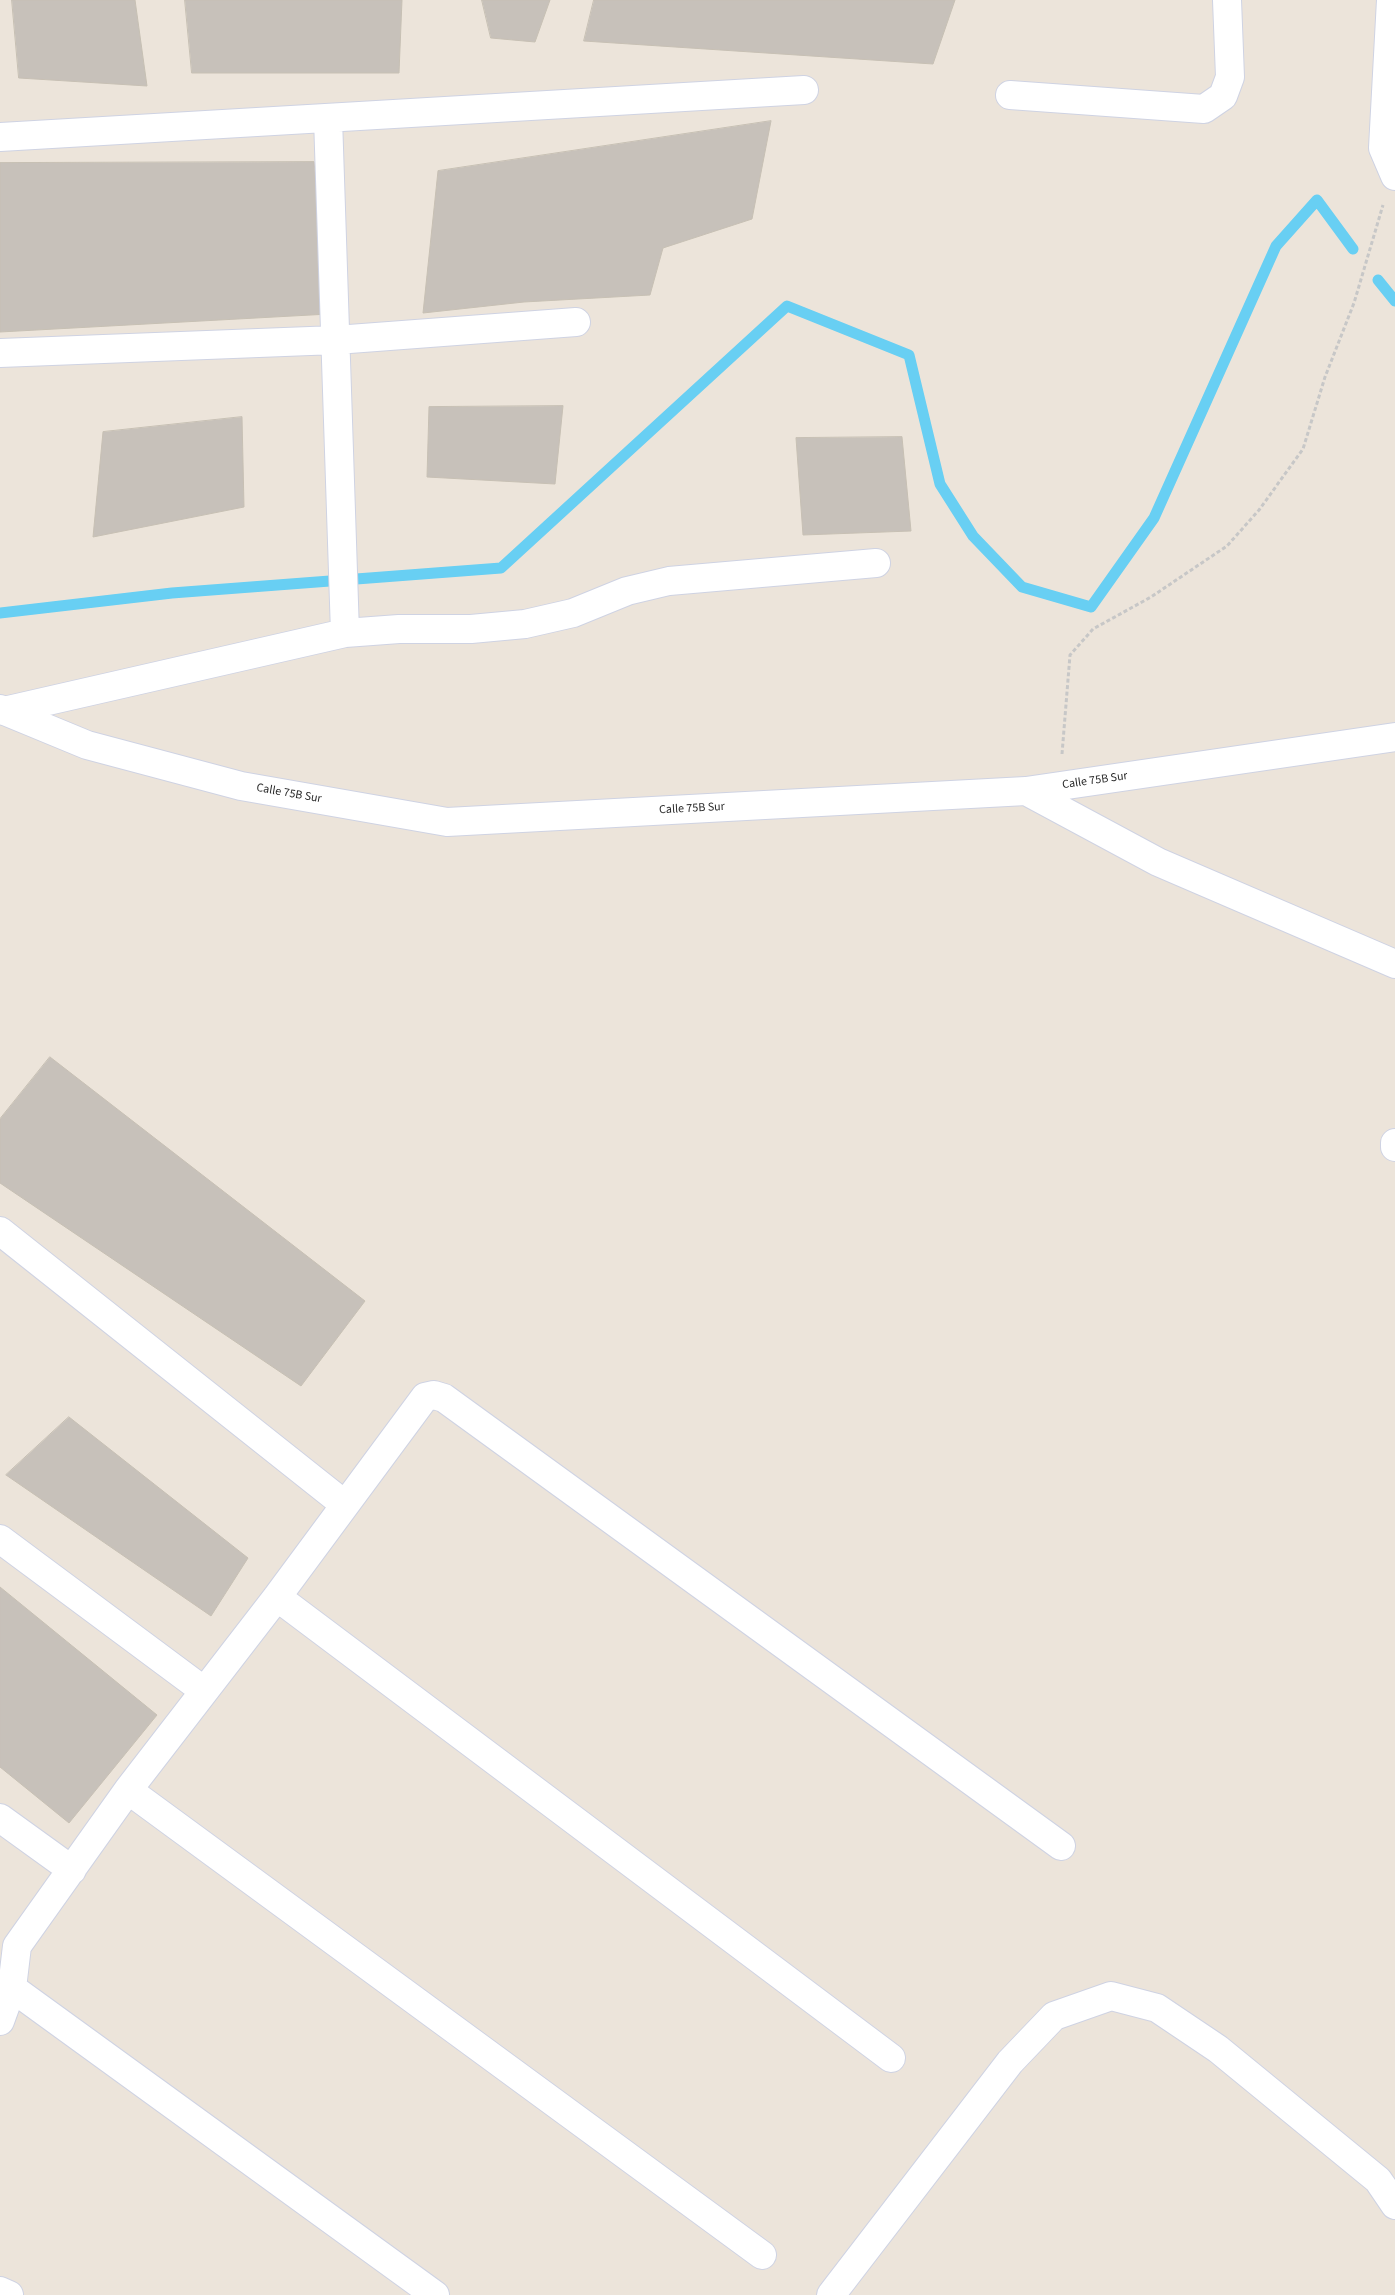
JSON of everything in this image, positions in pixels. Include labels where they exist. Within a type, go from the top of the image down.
[{"type":"street","points":[[1010,95],[1204,109],[1223,96],[1230,77],[1227,0]]},
{"type":"street","points":[[1390,188],[1384,148],[1391,0]]},
{"type":"street","points":[[0,137],[804,90]]},
{"type":"street","points":[[328,118],[345,633]]},
{"type":"street","points":[[0,353],[336,340],[576,322]]},
{"type":"street","points":[[2,710],[345,633],[399,629],[471,629],[525,624],[573,613],[627,591],[669,581],[876,563]]},
{"type":"street","name":"Calle 75B Sur","points":[[2,710],[87,745],[240,786],[447,822],[1026,791],[1395,737]]},
{"type":"street","points":[[1026,791],[1158,862],[1395,964]]},
{"type":"street","points":[[0,1231],[344,1504]]},
{"type":"street","points":[[0,2021],[12,1988],[9,1950],[72,1870],[128,1790],[203,1690],[277,1597],[425,1397],[434,1395],[444,1398],[1061,1846]]},
{"type":"street","points":[[0,1539],[203,1690]]},
{"type":"street","points":[[277,1597],[891,2058]]},
{"type":"street","points":[[128,1790],[762,2255]]},
{"type":"street","points":[[0,1818],[72,1870]]},
{"type":"street","points":[[12,1988],[435,2295]]},
{"type":"street","points":[[831,2295],[1010,2062],[1054,2016],[1111,1996],[1157,2008],[1218,2049],[1378,2180],[1395,2205]]},
{"type":"street","points":[[0,2291],[9,2295]]},
{"type":"path","points":[[1058,786],[1068,704],[1070,655],[1093,629],[1152,597],[1227,546],[1259,510],[1304,449],[1324,376],[1354,303],[1390,188]]},
{"type":"building","points":[[12,0],[135,0],[147,86],[19,78]]},
{"type":"building","points":[[185,0],[402,0],[399,73],[192,73]]},
{"type":"building","points":[[482,0],[550,0],[535,42],[491,38]]},
{"type":"building","points":[[594,0],[955,0],[933,64],[584,41]]},
{"type":"building","points":[[771,121],[752,219],[663,248],[650,295],[524,302],[423,313],[438,171]]},
{"type":"building","points":[[314,162],[329,314],[0,332],[0,163]]},
{"type":"building","points":[[563,406],[555,484],[427,477],[429,407]]},
{"type":"building","points":[[242,417],[244,507],[93,537],[103,432]]},
{"type":"building","points":[[902,437],[911,531],[803,535],[796,438]]},
{"type":"building","points":[[50,1057],[365,1301],[301,1386],[0,1183],[0,1119]]},
{"type":"building","points":[[69,1417],[248,1558],[211,1616],[6,1475]]},
{"type":"building","points":[[0,1587],[157,1715],[69,1823],[0,1767]]},
{"type":"waterway","points":[[0,613],[172,593],[501,568],[787,306],[909,355],[940,484],[973,536],[1022,587],[1091,607],[1154,518],[1276,246],[1317,200],[1353,249]]},
{"type":"waterway","points":[[1378,280],[1395,301]]}]
